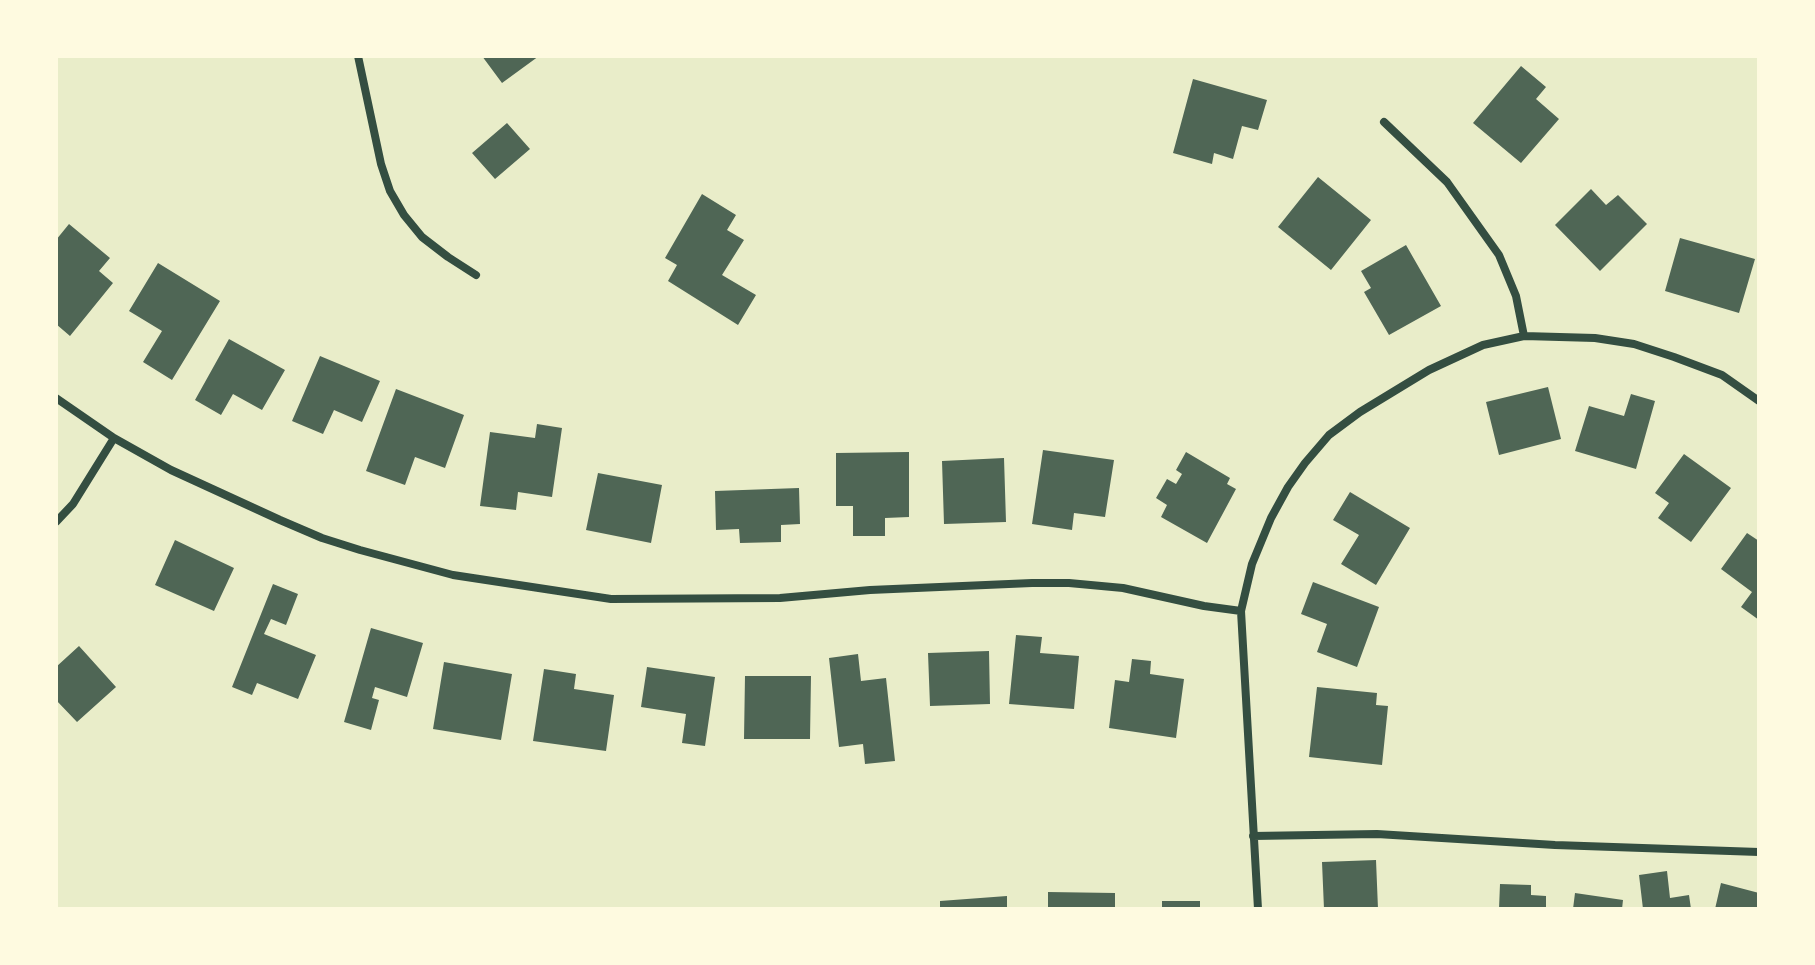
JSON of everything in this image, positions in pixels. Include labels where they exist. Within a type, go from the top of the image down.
[{"type":"street","points":[[358,56],[381,164],[390,191],[422,237],[476,275]]},
{"type":"street","points":[[1384,122],[1447,182],[1499,255],[1516,296],[1524,336]]},
{"type":"street","points":[[1258,909],[1241,611],[1252,564],[1271,518],[1288,487],[1329,435],[1429,370],[1483,345],[1524,336],[1595,338],[1634,344],[1722,375],[1759,401]]},
{"type":"street","points":[[56,398],[114,438],[171,470],[322,538],[431,570],[519,586],[611,599],[685,599],[780,598],[870,590],[1069,583],[1123,588],[1241,611]]},
{"type":"street","points":[[56,522],[73,504],[114,438]]},
{"type":"street","points":[[1253,836],[1377,834],[1555,845],[1759,852]]},
{"type":"building","points":[[482,56],[539,56],[502,83]]},
{"type":"building","points":[[1521,66],[1546,87],[1536,99],[1559,119],[1521,163],[1473,123]]},
{"type":"building","points":[[1193,79],[1267,100],[1258,130],[1242,126],[1233,159],[1214,153],[1212,164],[1173,153]]},
{"type":"building","points":[[507,123],[530,149],[495,179],[472,153]]},
{"type":"building","points":[[1318,177],[1371,220],[1331,270],[1278,227]]},
{"type":"building","points":[[1591,189],[1606,205],[1618,195],[1647,224],[1600,271],[1555,225]]},
{"type":"building","points":[[702,194],[736,215],[727,230],[744,240],[722,275],[756,295],[738,325],[668,281],[677,265],[665,258]]},
{"type":"building","points":[[69,224],[110,258],[99,271],[113,283],[70,336],[56,324],[56,240]]},
{"type":"building","points":[[1680,238],[1755,259],[1739,313],[1665,291]]},
{"type":"building","points":[[1406,245],[1441,306],[1389,335],[1364,292],[1371,288],[1361,271]]},
{"type":"building","points":[[158,263],[220,301],[172,380],[143,362],[162,331],[129,311]]},
{"type":"building","points":[[229,339],[285,370],[262,410],[233,394],[221,415],[195,400]]},
{"type":"building","points":[[320,356],[380,381],[362,422],[334,410],[323,434],[292,421]]},
{"type":"building","points":[[1548,387],[1561,439],[1499,455],[1486,402]]},
{"type":"building","points":[[396,389],[464,415],[445,468],[415,457],[405,485],[366,471]]},
{"type":"building","points":[[1631,394],[1655,401],[1636,469],[1575,451],[1589,406],[1624,416]]},
{"type":"building","points":[[537,424],[562,428],[552,497],[518,492],[516,510],[480,506],[490,432],[535,438]]},
{"type":"building","points":[[1043,450],[1114,460],[1105,517],[1074,513],[1072,530],[1032,524]]},
{"type":"building","points":[[909,452],[909,517],[885,518],[885,536],[853,536],[853,506],[836,506],[836,453]]},
{"type":"building","points":[[1186,452],[1230,478],[1227,484],[1236,489],[1207,543],[1161,517],[1167,505],[1156,498],[1167,479],[1176,484],[1182,474],[1176,470]]},
{"type":"building","points":[[1684,454],[1731,488],[1691,542],[1658,518],[1669,503],[1655,493]]},
{"type":"building","points":[[1004,458],[1006,522],[944,524],[942,461]]},
{"type":"building","points":[[598,473],[662,485],[651,543],[586,530]]},
{"type":"building","points":[[799,488],[800,524],[781,525],[781,542],[740,543],[739,529],[716,530],[715,491]]},
{"type":"building","points":[[1350,492],[1410,528],[1376,585],[1341,564],[1359,535],[1333,520]]},
{"type":"building","points":[[1747,533],[1759,541],[1759,620],[1741,607],[1752,592],[1721,569]]},
{"type":"building","points":[[175,540],[234,568],[214,611],[155,585]]},
{"type":"building","points":[[1313,582],[1379,607],[1357,667],[1317,652],[1327,624],[1301,614]]},
{"type":"building","points":[[273,584],[298,594],[286,625],[271,619],[264,634],[316,655],[298,699],[257,683],[252,695],[232,687]]},
{"type":"building","points":[[371,628],[423,643],[407,697],[375,687],[372,698],[379,700],[371,730],[344,722]]},
{"type":"building","points":[[1016,635],[1042,637],[1040,653],[1079,656],[1074,709],[1009,704]]},
{"type":"building","points":[[79,646],[116,687],[77,722],[56,700],[56,667]]},
{"type":"building","points":[[989,651],[990,704],[930,706],[928,653]]},
{"type":"building","points":[[858,654],[861,681],[886,678],[895,761],[865,764],[863,744],[839,747],[829,658]]},
{"type":"building","points":[[1132,659],[1151,661],[1150,674],[1184,679],[1176,738],[1109,728],[1115,680],[1129,682]]},
{"type":"building","points":[[444,662],[512,674],[501,740],[433,729]]},
{"type":"building","points":[[647,667],[715,677],[705,746],[682,743],[686,714],[641,707]]},
{"type":"building","points":[[544,669],[576,674],[574,689],[614,695],[606,751],[533,741]]},
{"type":"building","points":[[745,676],[811,676],[810,739],[744,739]]},
{"type":"building","points":[[1317,687],[1377,693],[1376,705],[1388,706],[1382,765],[1309,757]]},
{"type":"building","points":[[1376,860],[1378,909],[1324,909],[1322,862]]},
{"type":"building","points":[[1667,871],[1670,898],[1689,895],[1691,909],[1643,909],[1639,875]]},
{"type":"building","points":[[1721,883],[1759,893],[1759,909],[1715,909]]},
{"type":"building","points":[[1500,884],[1531,885],[1531,895],[1546,896],[1546,909],[1499,909]]},
{"type":"building","points":[[1048,892],[1115,893],[1115,909],[1048,909]]},
{"type":"building","points":[[1575,893],[1623,900],[1622,909],[1573,909]]},
{"type":"building","points":[[1007,896],[1007,909],[940,909],[940,901]]},
{"type":"building","points":[[1162,901],[1200,901],[1200,909],[1162,909]]}]
